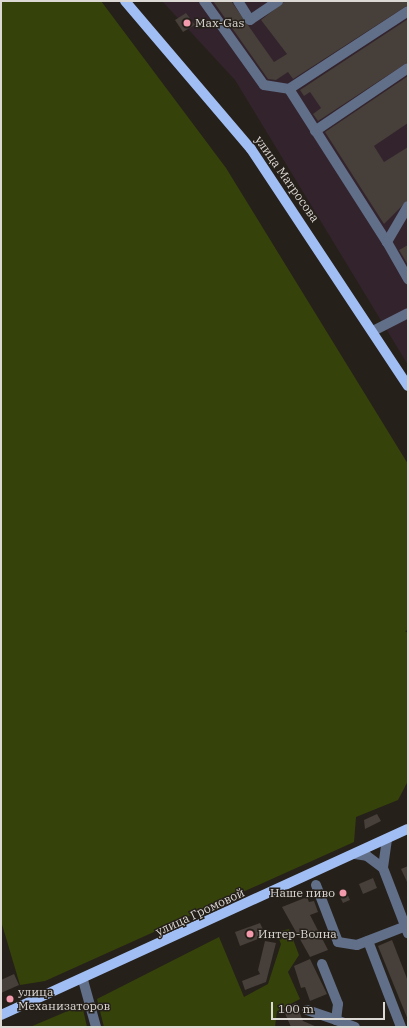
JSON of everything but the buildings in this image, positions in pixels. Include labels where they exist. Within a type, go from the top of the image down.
[{"type":"main road","name":"улица Матросова","points":[[126,1],[251,149],[408,386]]},
{"type":"main road","name":"улица Громовой","points":[[1,1015],[83,980],[408,829]]},
{"type":"street","points":[[204,1],[264,85],[289,89],[408,10]]},
{"type":"street","points":[[238,1],[250,20],[278,1]]},
{"type":"street","points":[[316,131],[408,68]]},
{"type":"street","points":[[289,89],[387,242],[408,279]]},
{"type":"street","points":[[387,242],[408,206]]},
{"type":"street","points":[[372,331],[408,313]]},
{"type":"street","points":[[316,885],[338,942],[358,945],[407,930],[383,868],[387,839]]},
{"type":"street","points":[[355,854],[367,856],[383,868]]},
{"type":"street","points":[[368,941],[401,1027]]},
{"type":"street","points":[[322,964],[338,1004],[336,1020]]},
{"type":"street","points":[[83,980],[96,1027]]},
{"type":"street","points":[[306,1010],[355,1027]]},
{"type":"shaded area","points":[[162,1],[408,1],[408,365],[235,80]]},
{"type":"green space","points":[[1,1],[101,1],[226,168],[408,464],[408,630],[405,631],[408,633],[408,781],[398,800],[356,817],[354,842],[45,981],[20,985],[1,921]]},
{"type":"green space","points":[[289,929],[299,955],[288,972],[300,999],[277,1011],[275,1027],[104,1027],[97,999],[219,937],[244,997],[268,984],[281,944],[276,932]]},
{"type":"green space","points":[[82,1005],[87,1027],[30,1027]]},
{"type":"place","name":"Max-Gas","points":[[187,23]]},
{"type":"place","name":"Наше пиво","points":[[343,893]]},
{"type":"place","name":"Интер-Волна","points":[[250,934]]},
{"type":"place","name":"улица Механизаторов","points":[[10,999]]}]
